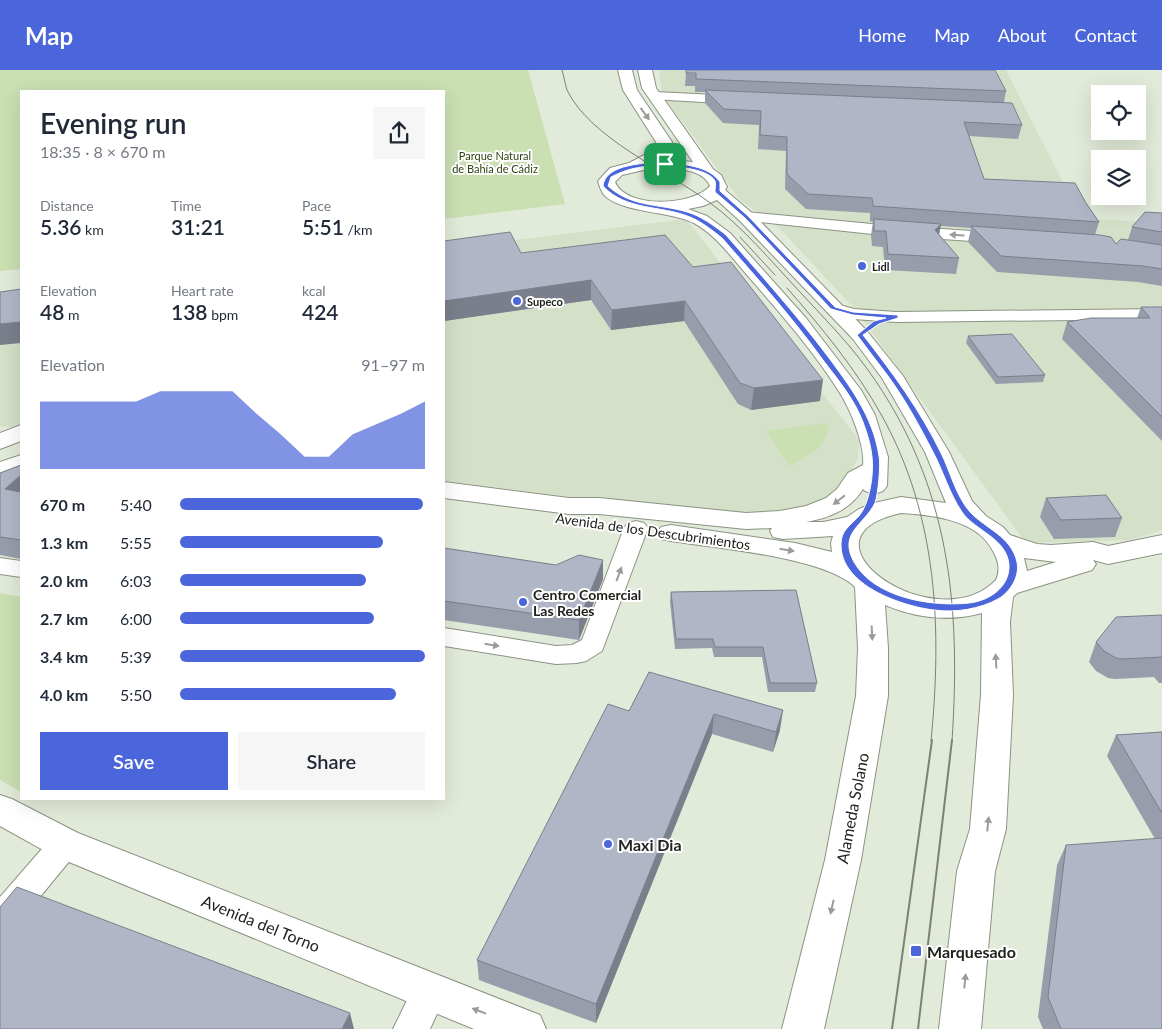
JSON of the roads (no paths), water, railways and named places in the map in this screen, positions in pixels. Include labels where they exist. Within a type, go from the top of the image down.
[{"type":"main road","points":[[625,70],[630,90],[664,142],[661,152],[610,176],[606,181],[606,186],[617,197],[628,201],[656,206],[696,218],[724,237],[799,322],[850,390],[863,415],[876,457],[872,500],[858,521],[847,533],[845,542],[850,564],[864,579],[900,600],[936,608],[971,606],[986,602],[1003,590],[1070,565],[1104,560],[1108,555]]},
{"type":"main road","points":[[645,70],[648,88],[708,173],[718,182],[717,191],[713,196],[698,202],[685,205],[656,206]]},
{"type":"main road","points":[[636,165],[678,164],[708,173]]},
{"type":"main road","points":[[717,191],[746,217],[860,335],[892,376],[937,452],[960,504],[977,522],[1002,541],[1034,552],[1051,554],[1093,551],[1108,555],[1162,544]]},
{"type":"main road","points":[[0,459],[20,462]]},
{"type":"main road","points":[[0,472],[20,462]]},
{"type":"main road","name":"Avenida de los Descubrimientos","points":[[445,490],[569,506],[599,506],[746,522],[780,519],[812,513],[835,504],[847,494],[857,478],[875,469]]},
{"type":"main road","name":"Avenida de los Descubrimientos","points":[[445,504],[636,528],[795,552],[828,560],[864,579]]},
{"type":"main road","name":"Avenida de los Descubrimientos","points":[[569,506],[595,513],[734,530],[823,530],[858,521]]},
{"type":"main road","points":[[858,521],[886,507],[919,506],[951,511],[977,522]]},
{"type":"main road","points":[[960,1029],[976,871],[988,829],[997,695],[995,622],[1003,590],[1012,575],[1013,564],[1009,552],[1002,541]]},
{"type":"main road","name":"Alameda Solano","points":[[803,1029],[843,860],[872,696],[873,648],[864,579]]},
{"type":"main road","name":"Avenida del Torno","points":[[0,809],[66,844],[429,992],[525,1029]]},
{"type":"street","points":[[655,96],[754,100]]},
{"type":"street","points":[[746,217],[1016,239]]},
{"type":"street","points":[[833,308],[853,314],[896,317],[1162,314]]},
{"type":"street","points":[[860,335],[876,322],[896,317]]},
{"type":"street","points":[[445,637],[556,655],[577,654],[586,650],[593,645],[636,528]]},
{"type":"street","points":[[0,566],[20,570]]},
{"type":"street","points":[[0,921],[66,844]]},
{"type":"street","points":[[411,1029],[429,992]]},
{"type":"tram line","points":[[562,70],[567,90],[578,107],[593,123],[631,152],[709,202],[756,245],[852,350],[868,370],[896,413],[917,457],[933,502],[944,547],[951,594],[954,642],[952,741]]},
{"type":"tram line","points":[[740,237],[775,275]]},
{"type":"tram line","points":[[787,288],[838,349],[872,399],[901,454],[915,494],[932,574],[935,616],[936,657],[931,741]]},
{"type":"tram line","points":[[892,1029],[932,740]]},
{"type":"tram line","points":[[918,1029],[952,740]]},
{"type":"place","name":"Lidl","points":[[862,266]]},
{"type":"place","name":"Supeco","points":[[517,301]]},
{"type":"place","name":"Centro Comercial Las Redes","points":[[523,602]]},
{"type":"place","name":"Maxi Dia","points":[[608,844]]},
{"type":"place","name":"Marquesado","points":[[916,951]]},
{"type":"park label","name":"Parque Natural de Bahía de Cádiz","points":[[495,161]]}]
